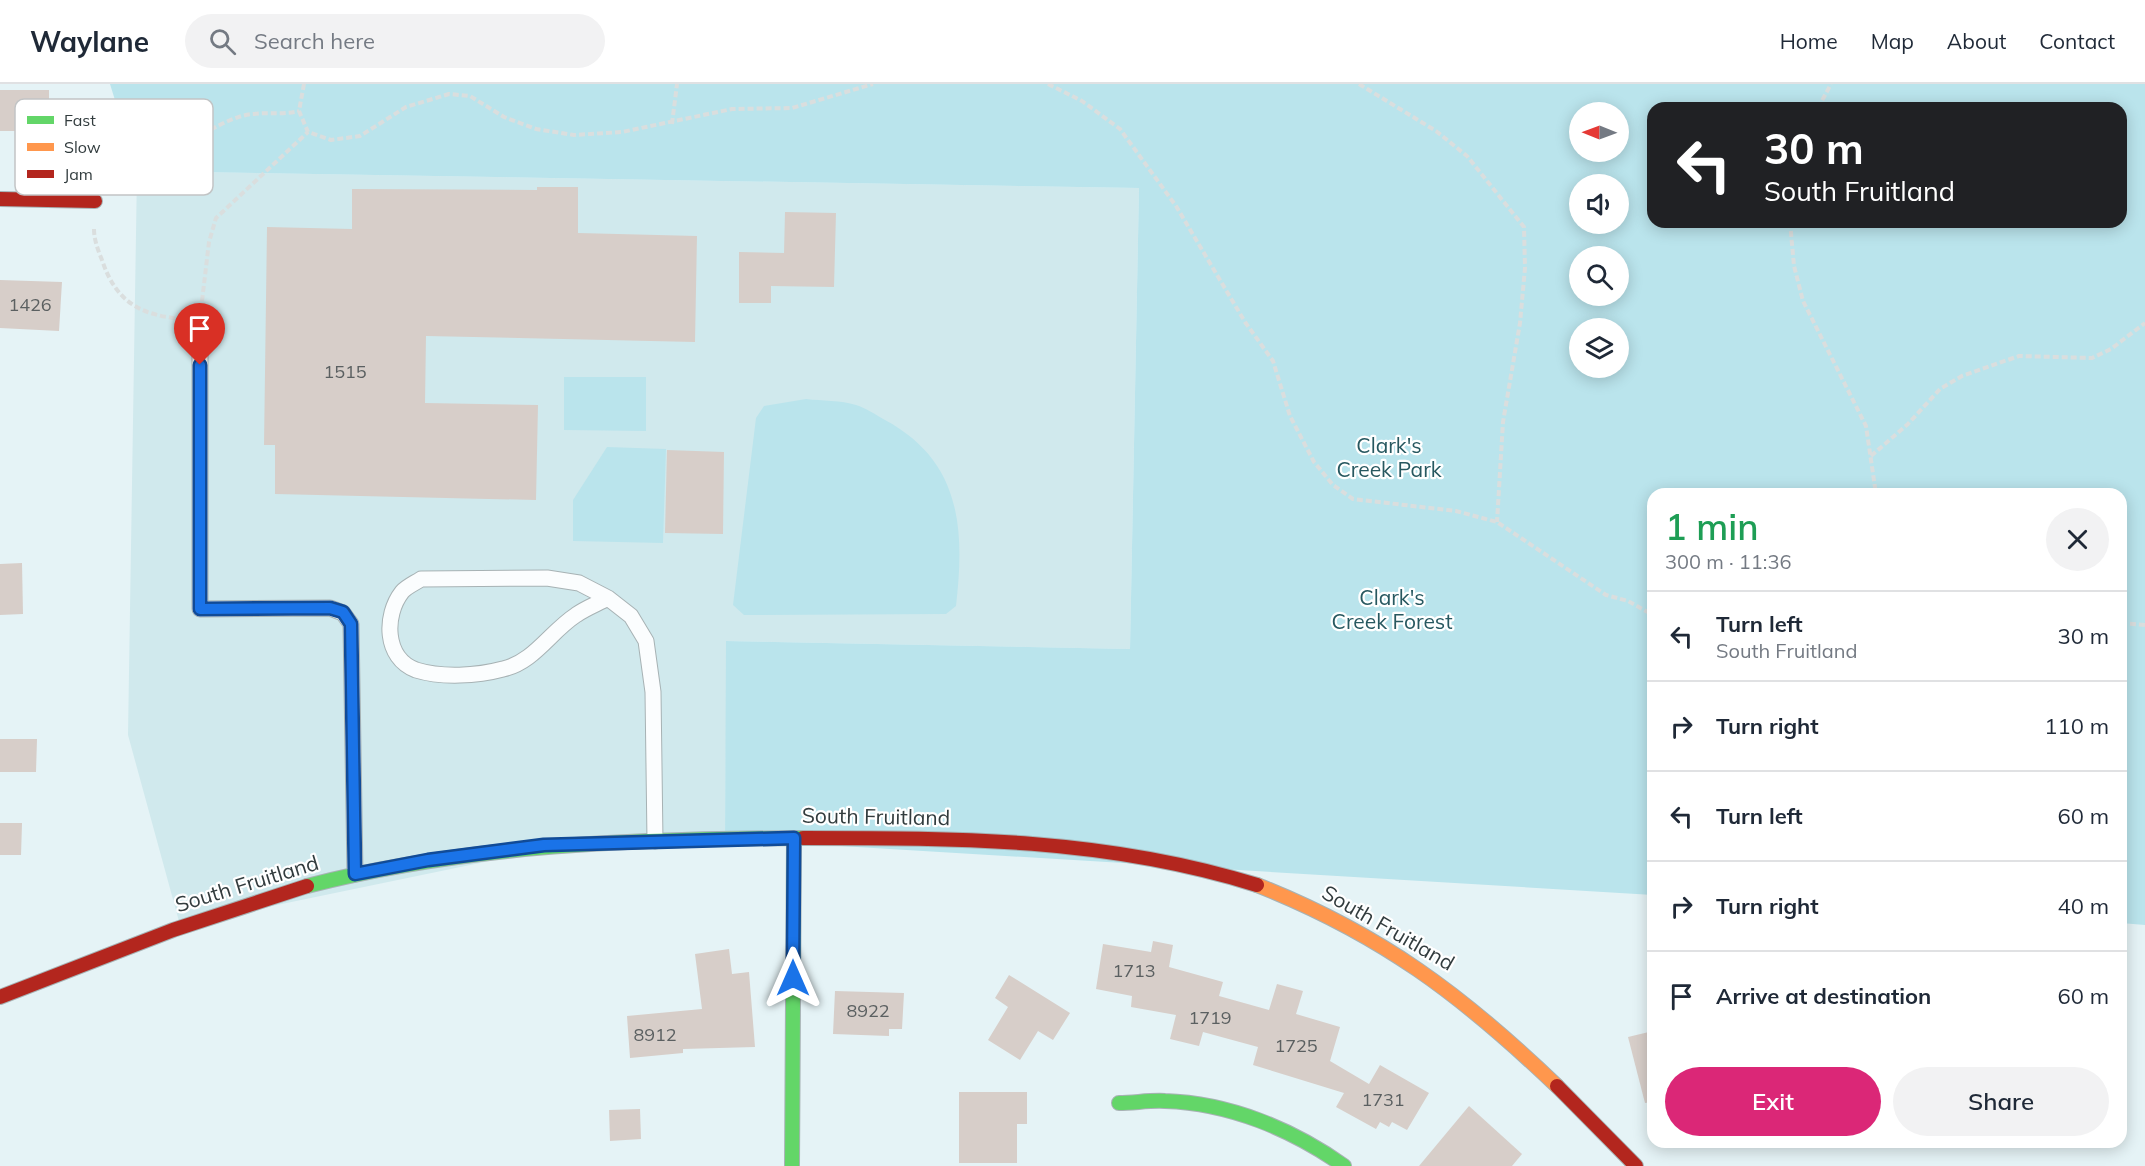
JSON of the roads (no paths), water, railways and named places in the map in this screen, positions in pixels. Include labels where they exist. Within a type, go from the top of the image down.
[{"type":"street","points":[[0,199],[95,201]]},
{"type":"street","points":[[792,1166],[794,838]]},
{"type":"street","name":"South Fruitland","points":[[0,997],[212,914],[355,874],[501,849],[576,843],[794,838],[987,839],[1106,848],[1214,870],[1265,888],[1350,925],[1410,961],[1455,992],[1501,1031],[1636,1166]]},
{"type":"street","points":[[1119,1103],[1165,1101],[1203,1106],[1260,1122],[1298,1136],[1344,1166]]},
{"type":"lane","points":[[200,320],[200,609],[330,608],[343,612],[351,624],[355,874]]},
{"type":"lane","points":[[608,598],[574,616],[524,660],[506,669],[488,673],[452,674],[415,669],[401,658],[392,645],[388,628],[392,608],[403,590],[421,579],[548,578],[579,583],[608,598],[631,616],[646,641],[653,692],[655,841]]},
{"type":"park label","name":"Clark's Creek Park","points":[[1389,458]]},
{"type":"park label","name":"Clark's Creek Forest","points":[[1392,610]]}]
